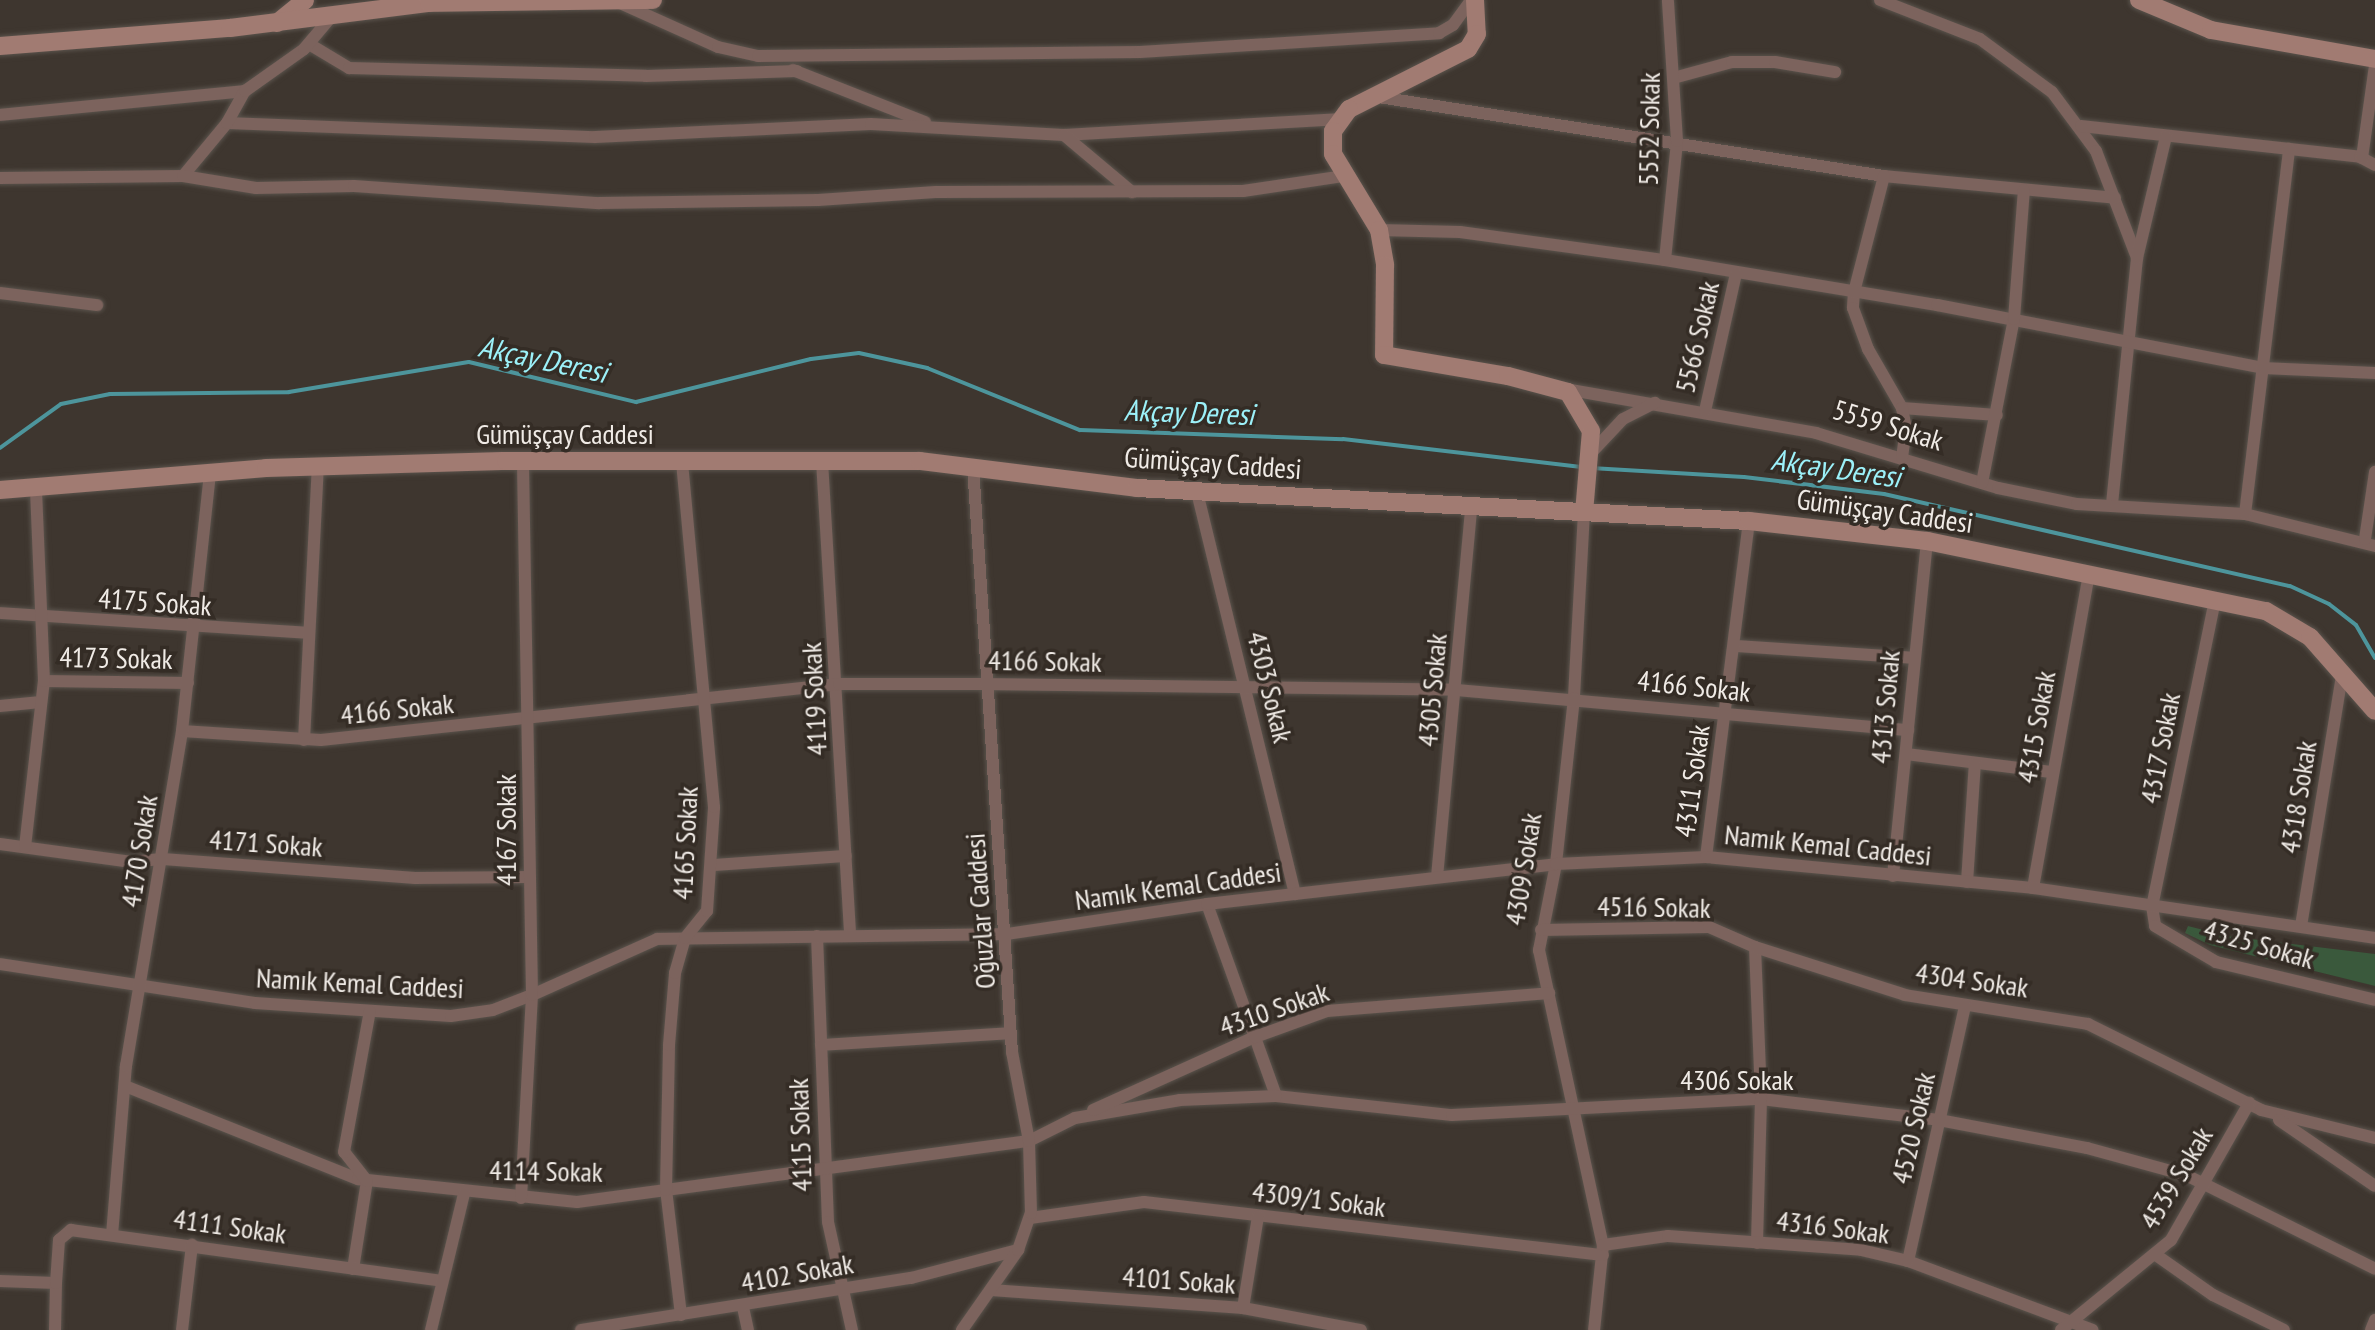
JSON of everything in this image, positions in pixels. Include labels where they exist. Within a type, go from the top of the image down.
[{"type":"street","points":[[277,23],[305,0]]},
{"type":"street","points":[[0,46],[277,23],[428,1],[653,0]]},
{"type":"street","points":[[758,56],[1140,52],[1439,33],[1453,25],[1473,0]]},
{"type":"street","points":[[227,123],[595,137],[855,124],[1064,135],[1338,119],[1372,96],[1463,54],[1476,40],[1473,0]]},
{"type":"street","name":"5552 Sokak","points":[[1665,260],[1677,141],[1677,77],[1668,0]]},
{"type":"street","points":[[1880,0],[1918,6],[1980,39],[2052,92],[2081,126],[2115,198],[2137,258]]},
{"type":"street","points":[[2139,0],[2211,30],[2373,56],[2362,158]]},
{"type":"street","points":[[617,1],[718,47],[758,56],[935,126]]},
{"type":"street","points":[[183,176],[227,123],[245,91],[309,44],[332,16]]},
{"type":"street","points":[[309,44],[349,68],[646,76],[797,71]]},
{"type":"street","points":[[1677,77],[1732,62],[1775,62],[1835,72]]},
{"type":"street","points":[[0,115],[245,91]]},
{"type":"street","points":[[1372,96],[1569,129],[1677,141],[1884,176],[2115,198]]},
{"type":"street","points":[[1338,119],[1333,154],[1343,176],[1379,230],[1460,232],[1665,260],[2014,319],[2263,368],[2375,373]]},
{"type":"street","points":[[2081,126],[2362,158],[2375,165]]},
{"type":"street","points":[[1064,135],[1132,192]]},
{"type":"street","points":[[2112,506],[2133,342],[2137,258],[2166,136]]},
{"type":"street","points":[[2245,514],[2289,149]]},
{"type":"street","points":[[0,178],[183,176],[256,188],[354,186],[599,203],[818,200],[936,192],[1243,191],[1343,176]]},
{"type":"street","points":[[1884,176],[1854,292],[1853,308],[1868,349],[1902,408],[1906,429],[1902,458]]},
{"type":"street","points":[[1982,483],[2014,319],[2024,190]]},
{"type":"street","name":"5559 Sokak","points":[[1379,230],[1385,265],[1384,355],[1816,433],[1982,483],[2077,504],[2245,514],[2370,543]]},
{"type":"street","name":"5566 Sokak","points":[[1705,411],[1736,273]]},
{"type":"street","points":[[0,293],[97,305]]},
{"type":"street","name":"4309 Sokak","points":[[1563,389],[1587,418],[1590,459],[1584,512],[1574,698],[1556,864],[1539,950],[1603,1250],[1594,1330]]},
{"type":"street","points":[[1590,459],[1617,424],[1655,403]]},
{"type":"street","points":[[1902,408],[1997,415]]},
{"type":"street","name":"Gümüşçay Caddesi","points":[[0,490],[36,490],[318,467],[523,461],[822,461],[973,467],[1197,492],[1749,521],[1927,541],[2215,600],[2285,618],[2310,637],[2375,711]]},
{"type":"street","name":"4167 Sokak","points":[[521,1198],[532,995],[523,461]]},
{"type":"street","name":"4165 Sokak","points":[[681,1315],[666,1190],[670,1031],[675,973],[685,938],[707,911],[713,865],[708,698],[682,461]]},
{"type":"street","name":"4119 Sokak","points":[[822,461],[839,684],[850,935]]},
{"type":"street","points":[[304,740],[318,467]]},
{"type":"street","name":"Oğuzlar Caddesi","points":[[962,1330],[1018,1250],[1030,1218],[1029,1141],[1011,1033],[1007,934],[986,684],[973,467]]},
{"type":"street","points":[[2370,543],[2375,472]]},
{"type":"street","name":"4170 Sokak","points":[[112,1235],[125,1086],[182,731],[210,474]]},
{"type":"street","points":[[25,847],[44,681],[38,617],[36,490]]},
{"type":"street","name":"4303 Sokak","points":[[1197,492],[1295,894]]},
{"type":"street","name":"4305 Sokak","points":[[1437,877],[1457,690],[1471,507]]},
{"type":"street","name":"4311 Sokak","points":[[1706,857],[1749,521]]},
{"type":"street","name":"4313 Sokak","points":[[1893,876],[1927,541]]},
{"type":"street","name":"4315 Sokak","points":[[2033,888],[2051,772],[2089,575]]},
{"type":"street","name":"4317 Sokak","points":[[2152,906],[2215,600]]},
{"type":"street","name":"4175 Sokak","points":[[0,613],[194,629],[308,633]]},
{"type":"street","points":[[1735,646],[1914,658]]},
{"type":"street","name":"4318 Sokak","points":[[2301,926],[2342,676]]},
{"type":"street","name":"4173 Sokak","points":[[44,681],[188,683]]},
{"type":"street","name":"4166 Sokak","points":[[182,731],[304,740],[529,720],[839,684],[1457,690],[1908,730]]},
{"type":"street","points":[[0,706],[41,702]]},
{"type":"street","points":[[1906,754],[2051,772]]},
{"type":"street","points":[[1967,882],[1975,763]]},
{"type":"street","name":"4171 Sokak","points":[[0,844],[132,862],[163,859],[415,878],[530,877]]},
{"type":"street","points":[[713,865],[846,856]]},
{"type":"street","name":"Namık Kemal Caddesi","points":[[0,964],[255,1003],[461,1015],[532,995],[657,939],[1007,934],[1207,904],[1437,877],[1556,864],[1706,857],[2033,888],[2375,938]]},
{"type":"street","points":[[1207,904],[1276,1096]]},
{"type":"street","name":"4325 Sokak","points":[[2152,906],[2159,931],[2216,962],[2375,1000]]},
{"type":"street","name":"4516 Sokak","points":[[1541,930],[1709,927],[1755,947]]},
{"type":"street","name":"4115 Sokak","points":[[817,936],[824,1171],[839,1290],[852,1330]]},
{"type":"street","points":[[1755,947],[1761,1099],[1757,1243]]},
{"type":"street","name":"4304 Sokak","points":[[1755,947],[1840,978],[1965,1005],[2088,1024],[2179,1065],[2261,1110]]},
{"type":"street","name":"4310 Sokak","points":[[1029,1141],[1255,1037],[1327,1011],[1549,993]]},
{"type":"street","name":"4520 Sokak","points":[[1908,1261],[1965,1005]]},
{"type":"street","points":[[353,1269],[367,1181],[344,1152],[370,1011]]},
{"type":"street","points":[[821,1045],[1011,1033]]},
{"type":"street","name":"4114 Sokak","points":[[125,1086],[318,1167],[367,1181],[464,1194],[577,1202],[1029,1141]]},
{"type":"street","name":"4310 Sokak","points":[[1075,1118],[1180,1100],[1276,1096]]},
{"type":"street","name":"4306 Sokak","points":[[1276,1096],[1452,1115],[1761,1099],[1939,1120],[2087,1148],[2205,1183],[2375,1269]]},
{"type":"street","name":"4539 Sokak","points":[[2061,1330],[2070,1319],[2156,1255],[2171,1240],[2249,1103]]},
{"type":"street","points":[[2261,1110],[2375,1138]]},
{"type":"street","points":[[2261,1110],[2308,1135],[2375,1186]]},
{"type":"street","points":[[431,1330],[464,1194]]},
{"type":"street","name":"4309/1 Sokak","points":[[1030,1218],[1144,1202],[1603,1250]]},
{"type":"street","points":[[1243,1308],[1258,1216]]},
{"type":"street","name":"4111 Sokak","points":[[56,1283],[61,1234],[112,1235],[442,1281]]},
{"type":"street","name":"4316 Sokak","points":[[1603,1250],[1668,1236],[1861,1250],[1908,1261],[2093,1330]]},
{"type":"street","points":[[182,1330],[192,1245]]},
{"type":"street","name":"4102 Sokak","points":[[581,1330],[612,1328],[911,1278],[1018,1250]]},
{"type":"street","points":[[2156,1255],[2213,1295],[2284,1330]]},
{"type":"street","points":[[0,1281],[56,1283],[55,1330]]},
{"type":"street","name":"4101 Sokak","points":[[991,1290],[1243,1308],[1361,1330]]},
{"type":"street","points":[[743,1307],[748,1330]]},
{"type":"street","points":[[2371,1330],[2375,1320]]},
{"type":"green space","points":[[2188,926],[2227,936],[2375,954],[2375,986],[2210,945],[2185,933]]},
{"type":"waterway","name":"Akçay Deresi","points":[[0,448],[61,404],[110,394],[289,392],[469,362],[636,402],[811,359],[859,353],[927,368],[1080,430],[1343,439],[1583,467]]},
{"type":"waterway","name":"Akçay Deresi","points":[[1591,468],[1744,477],[1884,494],[2290,586],[2329,604],[2356,625],[2375,658]]}]
